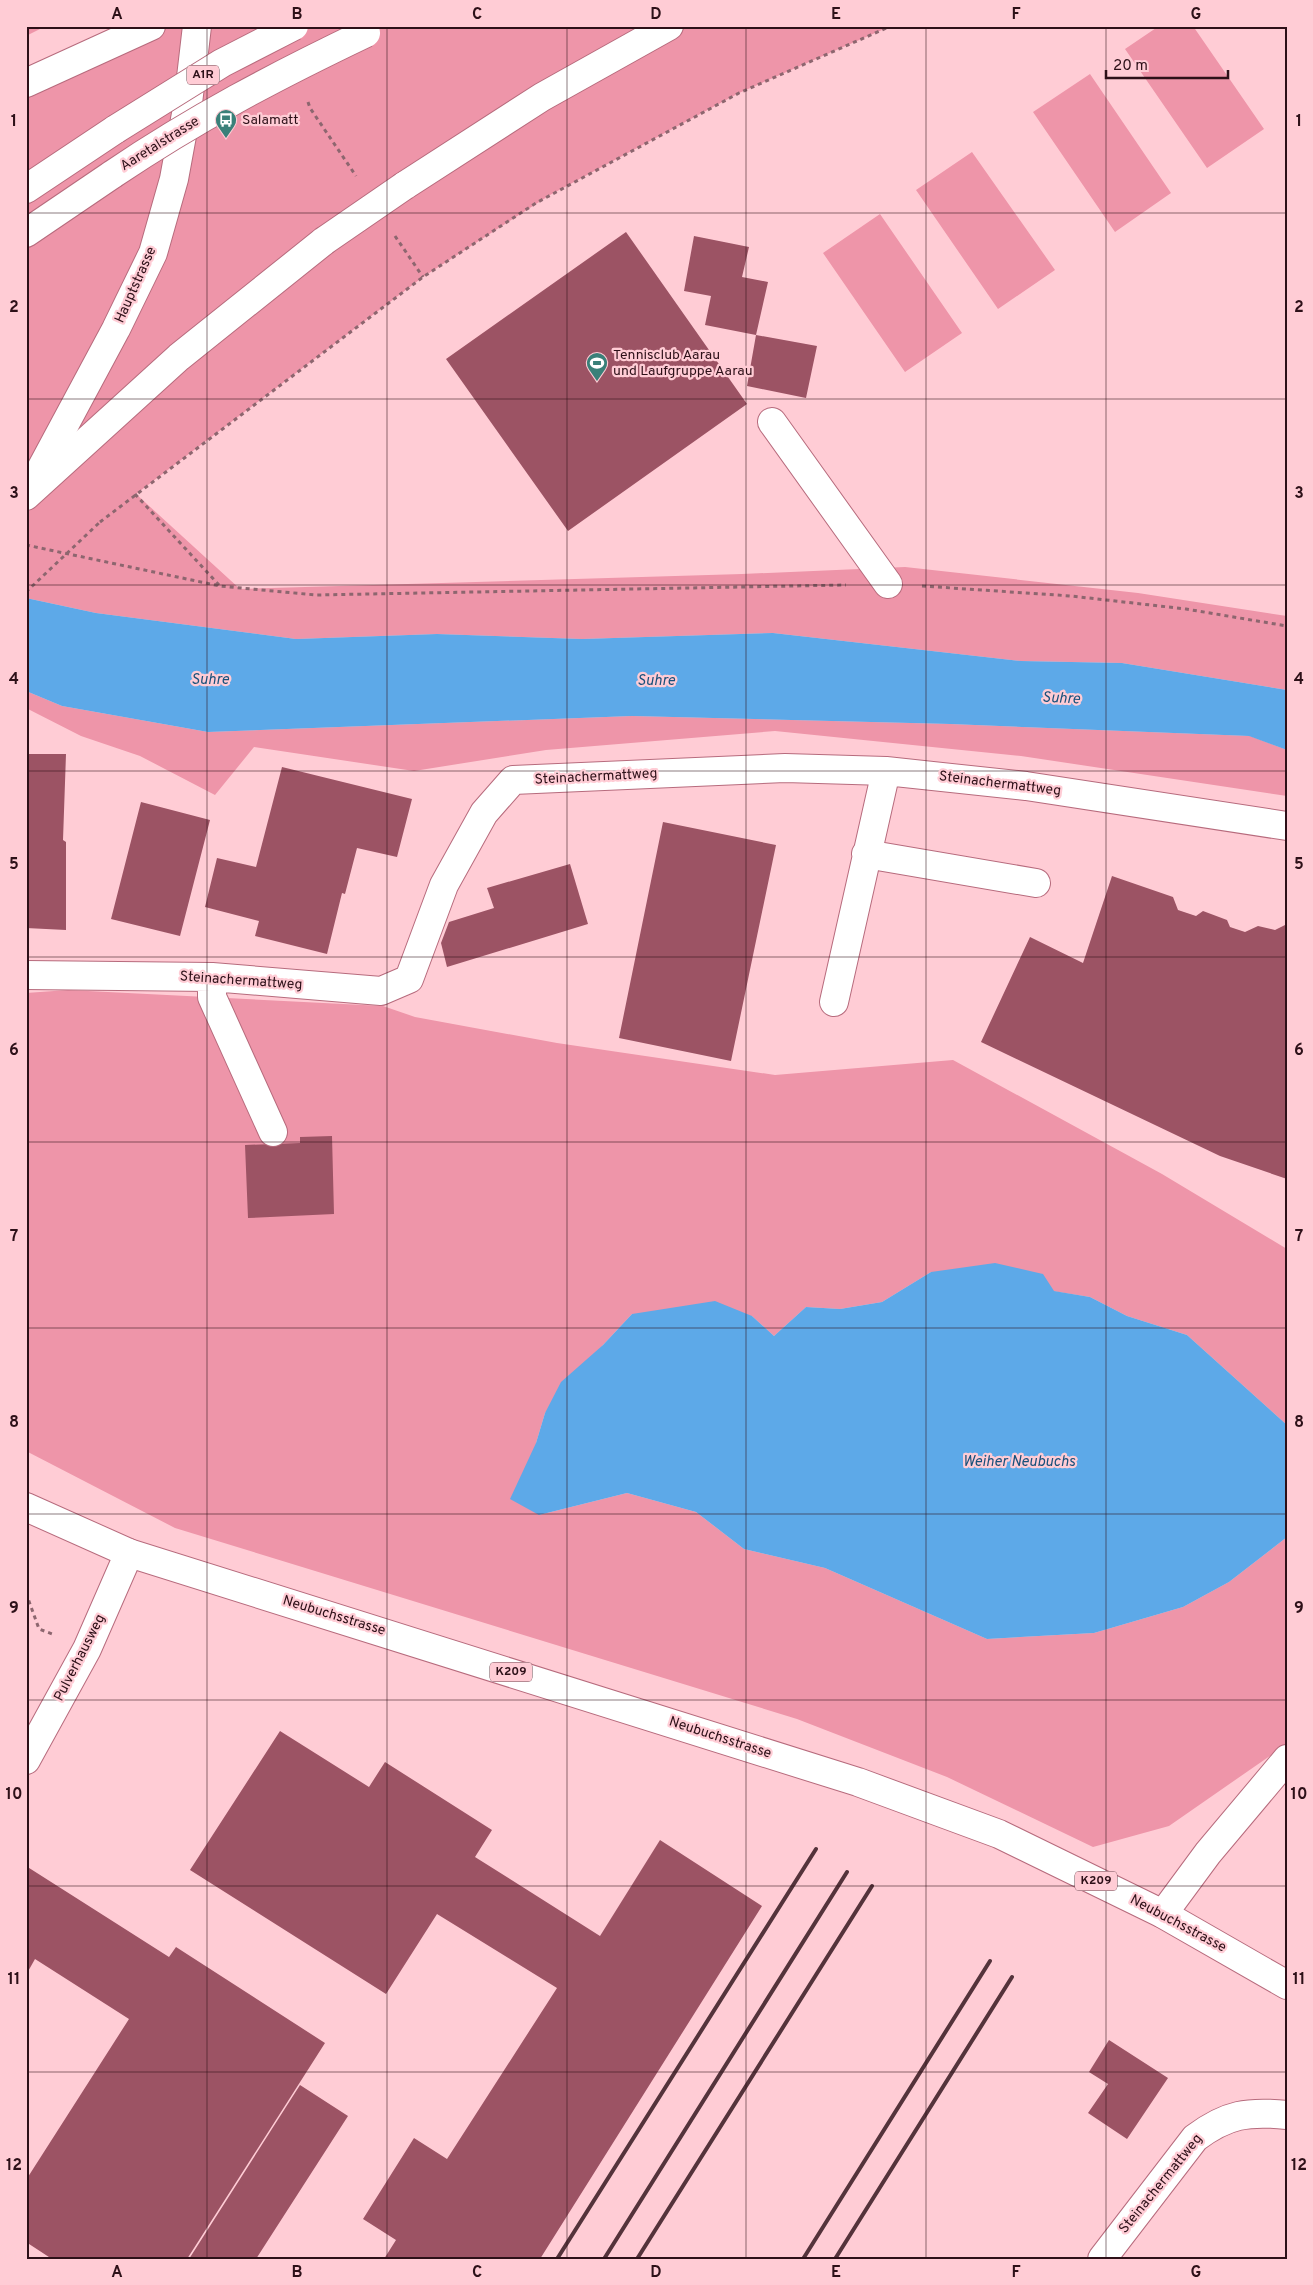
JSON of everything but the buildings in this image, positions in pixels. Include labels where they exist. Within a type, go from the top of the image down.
[{"type":"main road","points":[[26,83],[151,26]]},
{"type":"main road","name":"Hauptstrasse","points":[[26,496],[116,329],[153,253],[178,160],[191,87],[197,26]]},
{"type":"main road","name":"A1R","points":[[26,189],[222,63],[294,26]]},
{"type":"main road","points":[[26,496],[179,358],[324,241],[404,186],[542,97],[669,26]]},
{"type":"main road","name":"Aaretalstrasse","points":[[26,233],[170,135],[229,101],[374,30]]},
{"type":"main road","points":[[772,422],[888,584]]},
{"type":"main road","name":"Steinachermattweg","points":[[26,975],[212,977],[381,991],[409,979],[444,885],[484,813],[513,780],[784,768],[886,771],[1026,786],[1287,826]]},
{"type":"main road","points":[[834,1002],[886,771]]},
{"type":"main road","points":[[866,854],[1036,883]]},
{"type":"main road","points":[[212,977],[212,997],[273,1132]]},
{"type":"main road","name":"K209","points":[[26,1507],[129,1553]]},
{"type":"main road","name":"Pulverhausweg","points":[[26,1760],[87,1649],[129,1553]]},
{"type":"main road","name":"Neubuchsstrasse","points":[[129,1553],[858,1782],[999,1834],[1163,1914],[1287,1985]]},
{"type":"main road","points":[[1163,1914],[1208,1853],[1287,1759]]},
{"type":"main road","name":"Steinachermattweg","points":[[1102,2259],[1196,2138],[1210,2127],[1236,2115],[1259,2112],[1287,2115]]},
{"type":"path","points":[[26,592],[100,522],[135,494],[423,277],[536,203],[739,93],[891,26]]},
{"type":"path","points":[[307,99],[310,108],[358,180]]},
{"type":"path","points":[[390,228],[423,277]]},
{"type":"path","points":[[135,494],[220,586]]},
{"type":"path","points":[[26,545],[220,586],[316,595],[888,584],[1080,597],[1186,609],[1287,626]]},
{"type":"shaded area","points":[[26,26],[46,26],[26,36]]},
{"type":"shaded area","points":[[151,26],[891,26],[739,93],[550,195],[423,277],[136,494],[240,589],[742,574],[905,567],[1138,593],[1287,616],[1287,690],[1122,663],[1021,661],[773,633],[582,639],[437,634],[296,639],[96,613],[26,598],[26,83]]},
{"type":"shaded area","points":[[1159,26],[1193,26],[1264,129],[1207,168],[1125,49]]},
{"type":"shaded area","points":[[1090,74],[1171,193],[1115,232],[1033,112]]},
{"type":"shaded area","points":[[972,152],[1055,270],[998,309],[916,190]]},
{"type":"shaded area","points":[[880,214],[962,333],[905,372],[823,253]]},
{"type":"shaded area","points":[[26,691],[62,706],[208,732],[632,716],[950,724],[1250,736],[1287,750],[1287,796],[1021,756],[775,731],[546,750],[414,771],[254,747],[215,795],[140,756],[81,736],[26,708]]},
{"type":"shaded area","points":[[68,990],[383,1006],[415,1017],[557,1043],[775,1075],[953,1060],[1162,1174],[1287,1249],[1287,1425],[1187,1335],[1127,1316],[1090,1297],[931,1272],[882,1302],[840,1309],[806,1307],[774,1336],[752,1316],[632,1314],[545,1413],[536,1443],[539,1515],[627,1493],[696,1512],[744,1549],[825,1568],[987,1639],[1094,1633],[1183,1607],[1229,1582],[1287,1537],[1287,1744],[1169,1826],[1093,1847],[947,1777],[797,1719],[175,1528],[26,1451],[26,993]]},
{"type":"water","name":"Suhre","points":[[26,598],[96,613],[296,639],[437,634],[582,639],[773,633],[1021,661],[1122,663],[1287,690],[1287,750],[1249,736],[950,724],[632,716],[208,732],[62,706],[26,691]]},
{"type":"water","name":"Weiher Neubuchs","points":[[995,1263],[1043,1274],[1054,1291],[1090,1297],[1127,1316],[1187,1335],[1287,1425],[1287,1537],[1229,1582],[1183,1607],[1094,1633],[987,1639],[825,1568],[744,1549],[696,1512],[627,1493],[539,1515],[510,1499],[536,1443],[545,1413],[561,1382],[603,1345],[632,1314],[715,1301],[752,1316],[774,1336],[806,1307],[840,1309],[882,1302],[931,1272]]},
{"type":"railway","points":[[557,2259],[816,1849]]},
{"type":"railway","points":[[604,2259],[847,1872]]},
{"type":"railway","points":[[637,2259],[872,1886]]},
{"type":"railway","points":[[803,2259],[990,1961]]},
{"type":"railway","points":[[835,2259],[1012,1977]]},
{"type":"place","name":"Salamatt","points":[[226,139]]},
{"type":"place","name":"Tennisclub Aarau und Laufgruppe Aarau","points":[[597,382]]}]
